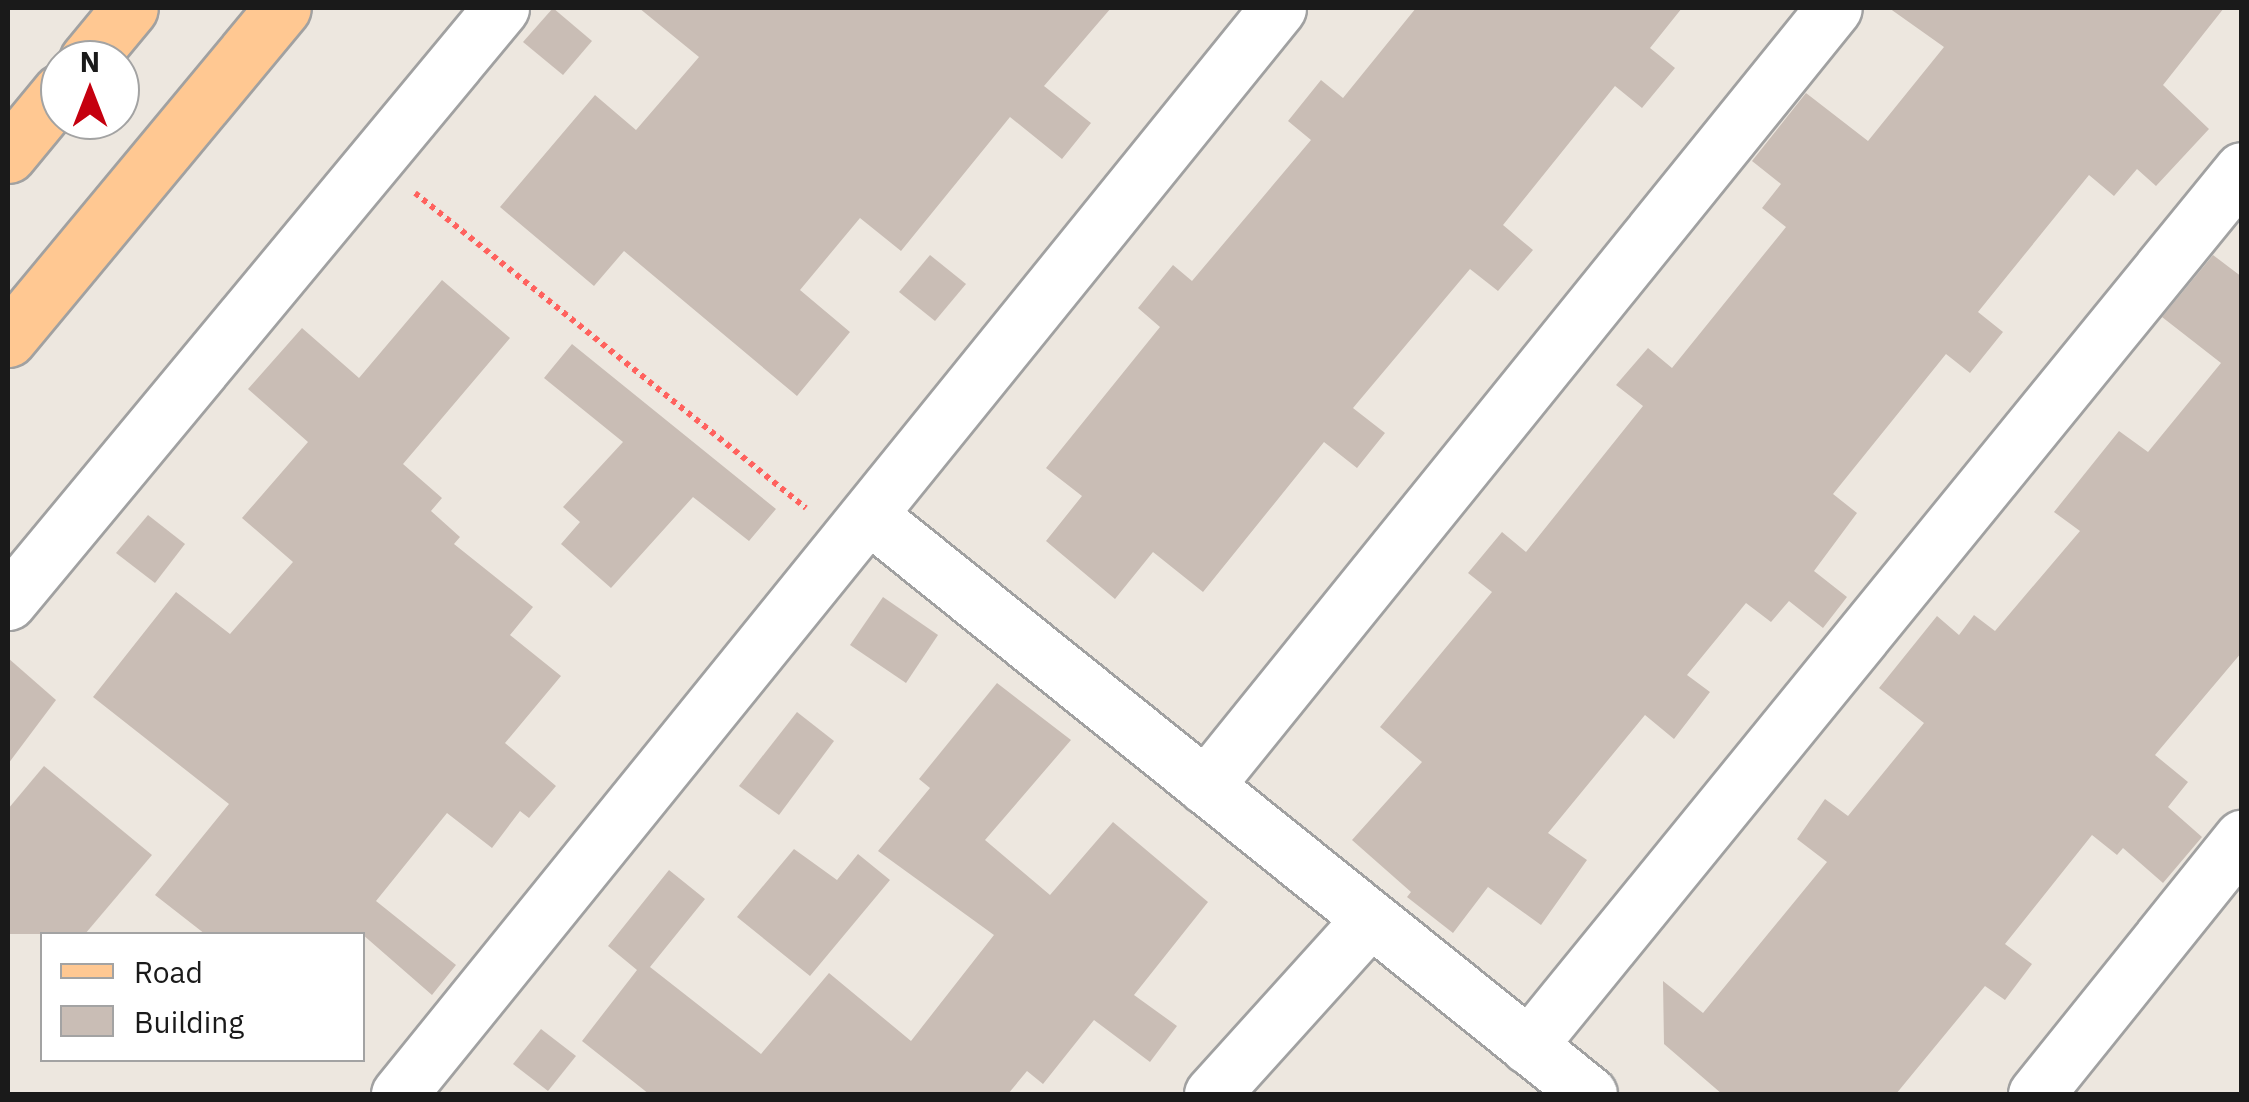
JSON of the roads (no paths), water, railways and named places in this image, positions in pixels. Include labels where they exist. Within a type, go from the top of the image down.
[{"type":"main road","points":[[103,40],[130,8]]},
{"type":"main road","points":[[8,339],[283,8]]},
{"type":"main road","points":[[8,156],[40,117]]},
{"type":"street","points":[[8,602],[501,8]]},
{"type":"street","points":[[399,1094],[861,530],[1278,8]]},
{"type":"street","points":[[1205,786],[1834,8]]},
{"type":"street","points":[[1528,1046],[2242,170]]},
{"type":"street","points":[[861,530],[1205,786],[1589,1094]]},
{"type":"street","points":[[2036,1094],[2242,838]]},
{"type":"street","points":[[1212,1094],[1370,919]]}]
